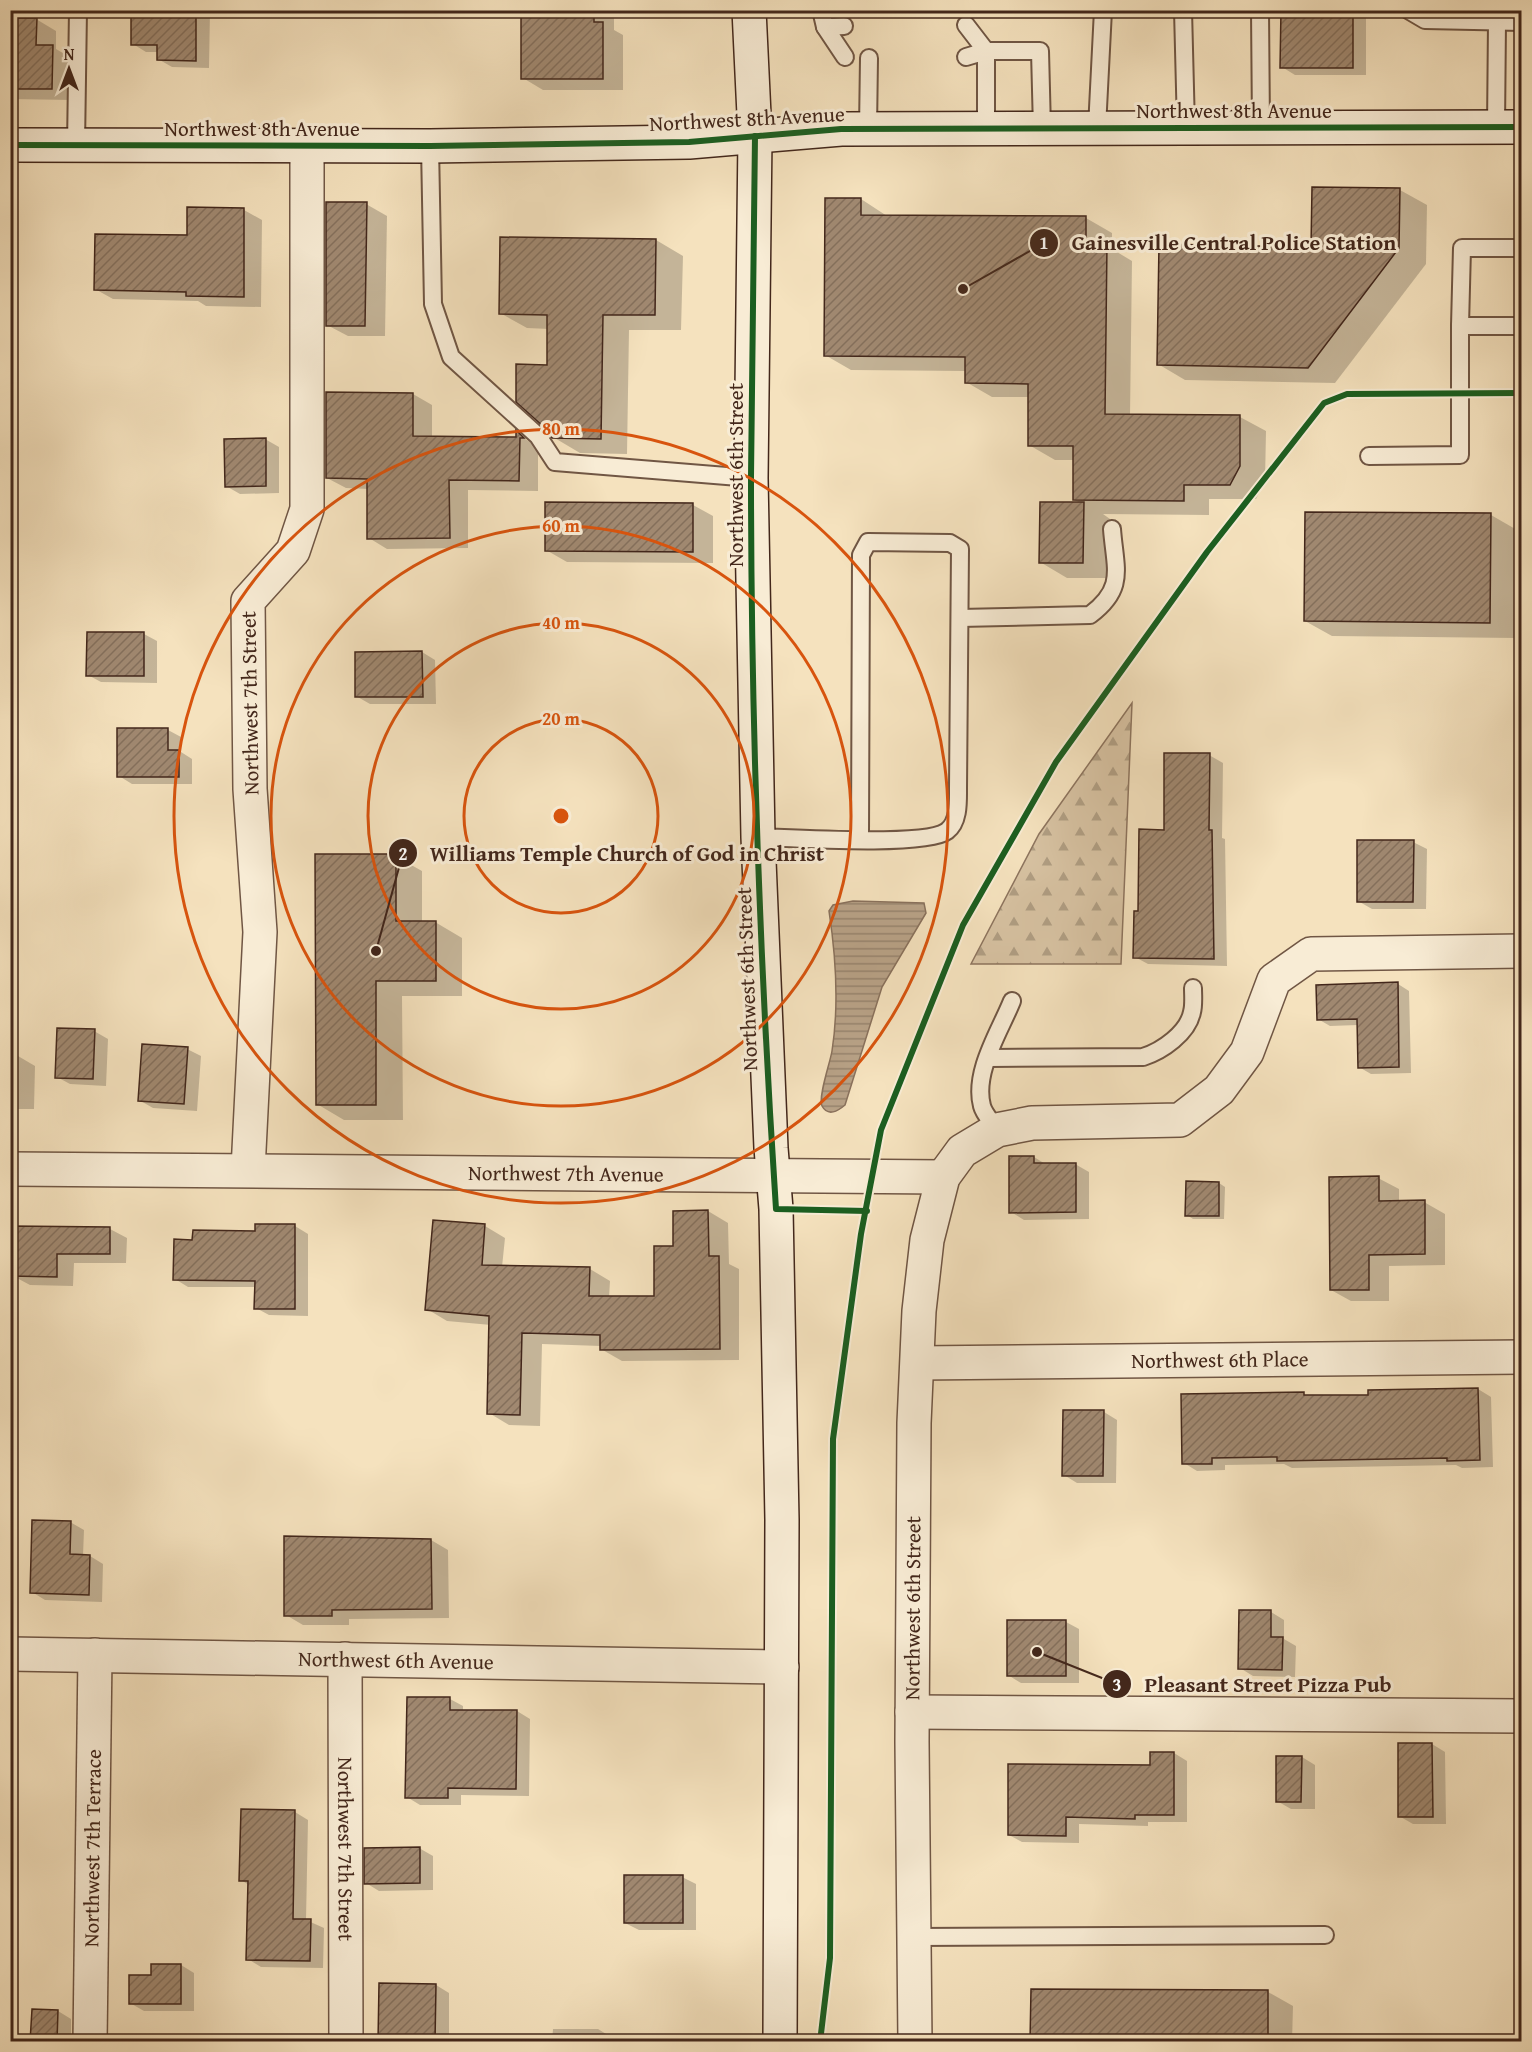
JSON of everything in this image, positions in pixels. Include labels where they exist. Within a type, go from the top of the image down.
[{"type":"street","name":"Northwest 6th Street","points":[[749,10],[755,136],[752,478],[758,837],[774,1174],[782,1520],[780,2042]]},
{"type":"street","name":"Northwest 8th Avenue","points":[[10,145],[430,146],[689,142],[868,129],[1509,127]]},
{"type":"street","name":"Northwest 7th Street","points":[[248,1170],[260,932],[250,789],[248,601],[293,551],[307,509],[307,146]]},
{"type":"street","points":[[943,1177],[962,1151],[997,1130],[1032,1123],[1180,1120],[1219,1090],[1247,1052],[1274,980],[1311,954],[1521,951]]},
{"type":"street","name":"Northwest 7th Avenue","points":[[10,1169],[943,1177]]},
{"type":"street","name":"Northwest 6th Street","points":[[915,2042],[912,1712],[914,1423],[919,1311],[927,1240],[943,1177]]},
{"type":"street","name":"Northwest 6th Place","points":[[918,1363],[1521,1357]]},
{"type":"street","name":"Northwest 6th Avenue","points":[[10,1654],[782,1667]]},
{"type":"street","name":"Northwest 7th Terrace","points":[[90,2042],[95,1655]]},
{"type":"street","name":"Northwest 7th Street","points":[[345,1659],[346,2042]]},
{"type":"street","points":[[912,1712],[1521,1716]]},
{"type":"lane","points":[[76,145],[78,10]]},
{"type":"lane","points":[[821,10],[825,27],[845,57]]},
{"type":"lane","points":[[1097,128],[1103,10]]},
{"type":"lane","points":[[1183,10],[1186,128]]},
{"type":"lane","points":[[1260,10],[1261,128]]},
{"type":"lane","points":[[1408,10],[1425,20],[1521,22]]},
{"type":"lane","points":[[1497,22],[1509,127]]},
{"type":"lane","points":[[966,25],[986,51],[986,129]]},
{"type":"lane","points":[[825,27],[844,26]]},
{"type":"lane","points":[[966,57],[986,51],[1040,51],[1042,129]]},
{"type":"lane","points":[[868,129],[869,58]]},
{"type":"lane","points":[[430,146],[433,304],[451,357],[538,435],[555,462],[752,478]]},
{"type":"lane","points":[[1369,456],[1460,455],[1462,248],[1521,248]]},
{"type":"lane","points":[[1460,326],[1521,326]]},
{"type":"lane","points":[[960,618],[1090,615],[1106,603],[1116,585],[1112,529]]},
{"type":"lane","points":[[758,837],[860,838],[927,838],[947,831],[957,814],[960,618],[960,549],[950,543],[868,542],[861,555],[860,838]]},
{"type":"lane","points":[[989,1058],[1143,1057],[1155,1053],[1188,1023],[1192,1012],[1193,988]]},
{"type":"lane","points":[[997,1130],[982,1108],[983,1073],[1012,1002]]},
{"type":"lane","points":[[914,1937],[1325,1935]]},
{"type":"green space","points":[[1132,703],[1121,964],[971,964],[1039,834]]},
{"type":"shaded area","points":[[853,901],[924,903],[926,913],[882,987],[845,1105],[830,1112],[824,1109],[821,1102],[832,1051],[836,999],[829,911],[833,905]]},
{"type":"building","points":[[131,10],[196,10],[196,61],[157,60],[157,45],[131,45]]},
{"type":"building","points":[[521,10],[594,10],[594,22],[603,22],[603,79],[521,79]]},
{"type":"building","points":[[1281,10],[1353,10],[1353,68],[1280,68]]},
{"type":"building","points":[[10,18],[37,18],[36,45],[53,45],[52,89],[10,89]]},
{"type":"building","points":[[1312,187],[1400,188],[1399,248],[1308,368],[1157,365],[1159,244],[1311,247]]},
{"type":"building","points":[[825,198],[861,198],[861,215],[1086,216],[1086,244],[1107,244],[1105,414],[1240,415],[1240,466],[1230,485],[1184,485],[1184,501],[1073,500],[1073,446],[1028,446],[1028,384],[965,383],[965,357],[824,356]]},
{"type":"building","points":[[326,202],[367,202],[365,326],[326,326]]},
{"type":"building","points":[[187,207],[244,208],[244,297],[186,296],[186,292],[94,290],[95,234],[187,235]]},
{"type":"building","points":[[500,237],[656,239],[655,315],[603,315],[601,439],[552,438],[545,428],[516,402],[516,364],[547,365],[547,315],[499,314]]},
{"type":"building","points":[[326,392],[413,393],[413,436],[516,437],[516,430],[524,438],[520,438],[519,481],[449,480],[450,538],[367,539],[367,479],[326,478]]},
{"type":"building","points":[[266,438],[266,486],[225,487],[224,439]]},
{"type":"building","points":[[545,502],[693,503],[693,552],[545,551]]},
{"type":"building","points":[[1040,502],[1084,502],[1083,563],[1039,563]]},
{"type":"building","points":[[1305,512],[1491,513],[1490,623],[1304,621]]},
{"type":"building","points":[[87,632],[144,632],[144,676],[86,676]]},
{"type":"building","points":[[422,651],[423,697],[355,697],[355,652]]},
{"type":"building","points":[[117,728],[168,728],[168,750],[179,750],[179,777],[117,777]]},
{"type":"building","points":[[1164,753],[1210,753],[1209,830],[1212,830],[1214,959],[1133,958],[1134,911],[1138,911],[1139,829],[1164,830]]},
{"type":"building","points":[[1357,840],[1414,840],[1413,902],[1357,902]]},
{"type":"building","points":[[315,854],[396,854],[396,921],[436,921],[436,981],[376,981],[376,1105],[316,1105]]},
{"type":"building","points":[[1398,982],[1399,1067],[1358,1068],[1357,1019],[1317,1020],[1316,985]]},
{"type":"building","points":[[57,1028],[95,1029],[93,1079],[55,1078]]},
{"type":"building","points":[[142,1044],[188,1047],[184,1104],[138,1101]]},
{"type":"building","points":[[1009,1156],[1034,1156],[1034,1163],[1076,1163],[1076,1212],[1009,1213]]},
{"type":"building","points":[[1379,1176],[1379,1201],[1425,1200],[1425,1254],[1369,1255],[1369,1290],[1330,1290],[1329,1177]]},
{"type":"building","points":[[1186,1181],[1219,1182],[1219,1216],[1185,1216]]},
{"type":"building","points":[[708,1210],[709,1256],[719,1256],[720,1349],[600,1350],[600,1335],[522,1333],[520,1415],[487,1414],[489,1316],[425,1310],[433,1220],[485,1224],[482,1265],[590,1267],[589,1296],[654,1296],[654,1246],[673,1246],[673,1211]]},
{"type":"building","points":[[255,1224],[295,1224],[295,1309],[254,1309],[255,1281],[173,1280],[174,1239],[192,1240],[193,1230],[255,1231]]},
{"type":"building","points":[[10,1226],[110,1227],[110,1254],[57,1254],[57,1277],[11,1276]]},
{"type":"building","points":[[1478,1388],[1480,1460],[1447,1461],[1447,1458],[1277,1461],[1277,1457],[1212,1458],[1212,1464],[1182,1464],[1181,1394],[1304,1392],[1304,1395],[1368,1395],[1368,1390]]},
{"type":"building","points":[[1063,1410],[1104,1410],[1103,1476],[1062,1476]]},
{"type":"building","points":[[32,1520],[71,1521],[70,1554],[90,1555],[89,1595],[30,1593]]},
{"type":"building","points":[[284,1536],[431,1539],[432,1609],[332,1610],[332,1616],[284,1616]]},
{"type":"building","points":[[1239,1610],[1271,1610],[1271,1637],[1283,1637],[1282,1670],[1238,1669]]},
{"type":"building","points":[[1007,1620],[1066,1620],[1066,1676],[1007,1676]]},
{"type":"building","points":[[407,1697],[450,1697],[450,1710],[517,1710],[516,1789],[448,1788],[448,1798],[405,1798]]},
{"type":"building","points":[[1398,1743],[1432,1743],[1433,1817],[1398,1817]]},
{"type":"building","points":[[1150,1752],[1174,1752],[1174,1815],[1135,1815],[1135,1819],[1066,1817],[1066,1836],[1008,1835],[1008,1764],[1150,1765]]},
{"type":"building","points":[[1276,1756],[1302,1756],[1301,1802],[1276,1802]]},
{"type":"building","points":[[241,1809],[295,1810],[293,1919],[311,1919],[310,1961],[246,1960],[248,1881],[239,1881]]},
{"type":"building","points":[[420,1847],[420,1883],[364,1884],[364,1848]]},
{"type":"building","points":[[624,1875],[683,1875],[683,1923],[624,1923]]},
{"type":"building","points":[[151,1964],[181,1964],[181,2004],[129,2004],[129,1975],[151,1975]]},
{"type":"building","points":[[379,1983],[436,1984],[435,2042],[378,2042]]},
{"type":"building","points":[[1031,1989],[1268,1990],[1268,2042],[1030,2042]]},
{"type":"building","points":[[32,2009],[58,2010],[57,2042],[30,2042]]},
{"type":"cycle path","points":[[10,145],[430,146],[689,142],[841,129],[1522,127]]},
{"type":"cycle path","points":[[755,136],[751,476],[753,659],[761,935],[776,1209],[867,1211]]},
{"type":"cycle path","points":[[820,2042],[830,1958],[833,1439],[861,1234],[881,1130],[963,925],[1056,762],[1207,552],[1324,403],[1347,394],[1522,393]]},
{"type":"place","name":"Gainesville Central Police Station","points":[[963,289]]},
{"type":"place","name":"Williams Temple Church of God in Christ","points":[[376,951]]},
{"type":"place","name":"Pleasant Street Pizza Pub","points":[[1037,1652]]}]
